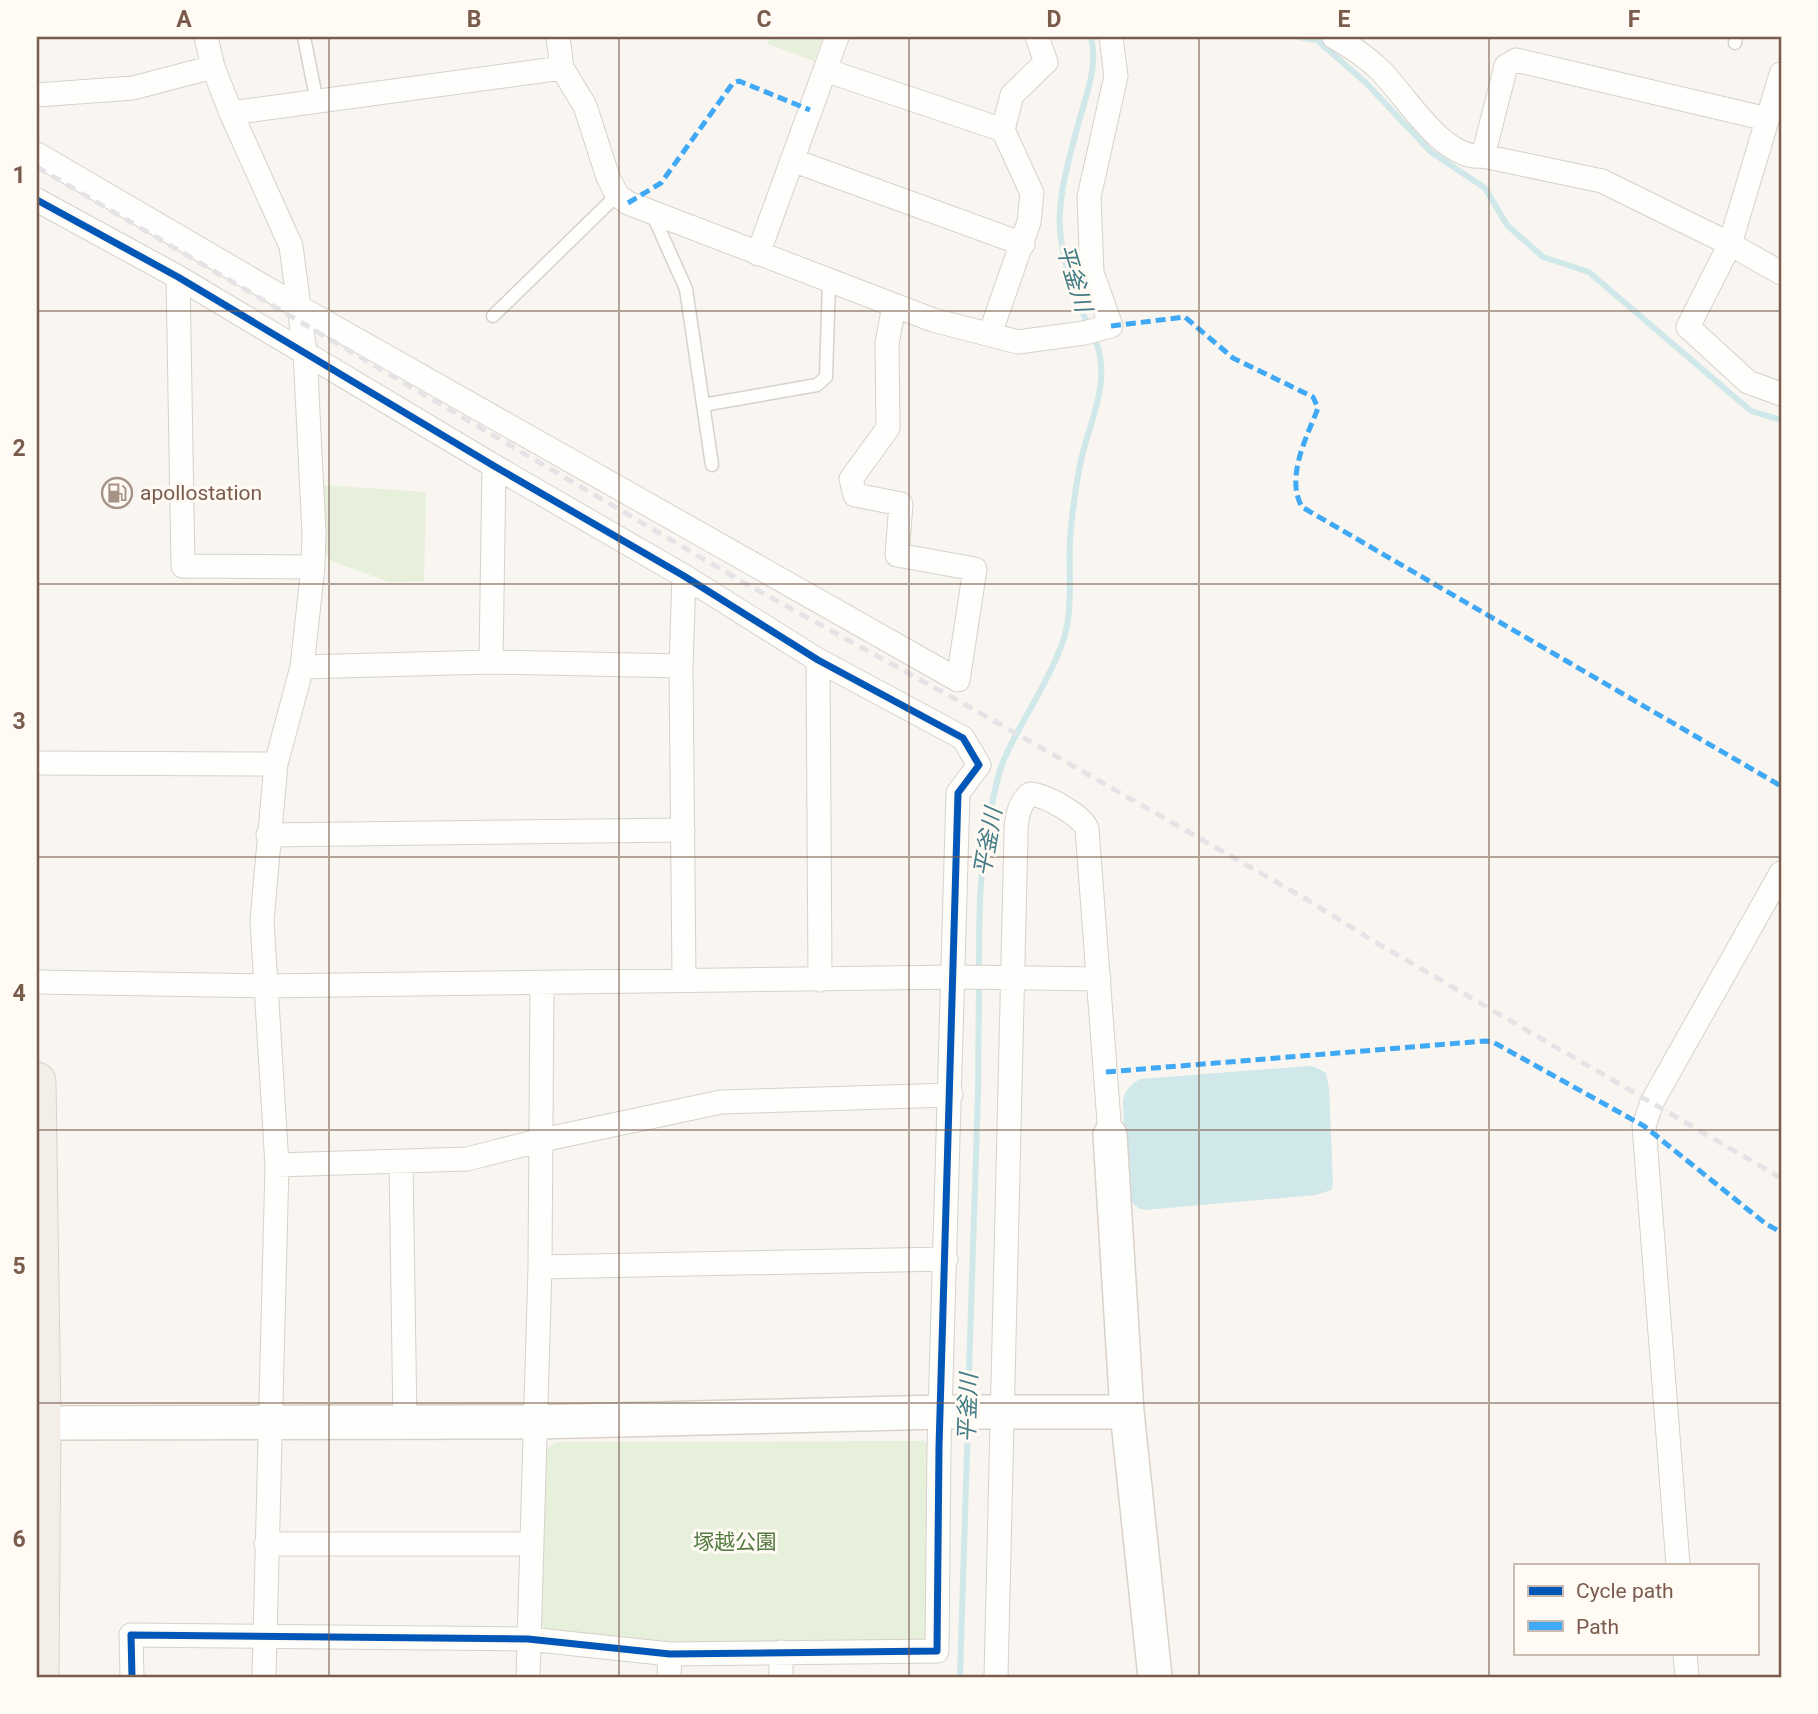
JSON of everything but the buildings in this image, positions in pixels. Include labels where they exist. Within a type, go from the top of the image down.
[{"type":"main road","points":[[37,1081],[40,1677]]},
{"type":"street","points":[[205,37],[213,67],[231,113],[291,246],[305,352],[314,533],[302,667],[276,764],[261,920],[276,1165],[264,1677]]},
{"type":"street","points":[[558,37],[562,68],[585,106],[608,177],[617,195],[633,206],[933,320],[1018,342],[1111,326],[1092,273],[1089,197],[1116,76],[1111,37]]},
{"type":"street","points":[[758,254],[836,37]]},
{"type":"street","points":[[990,334],[1029,222],[1031,193],[1003,130],[1012,95],[1046,62],[1037,37]]},
{"type":"street","points":[[1335,37],[1357,50],[1382,72],[1440,139],[1471,158],[1483,156],[1602,181],[1730,244],[1781,273]]},
{"type":"street","points":[[1483,156],[1506,66],[1516,60],[1767,119]]},
{"type":"street","points":[[37,95],[133,88],[213,67]]},
{"type":"street","points":[[231,113],[562,68]]},
{"type":"street","points":[[825,69],[1003,130]]},
{"type":"street","points":[[1781,74],[1730,244],[1688,327],[1748,382],[1781,394]]},
{"type":"street","points":[[37,154],[299,307],[958,680],[975,569],[897,555],[901,504],[855,495],[851,479],[888,428],[887,343],[894,306]]},
{"type":"street","points":[[792,160],[1023,244]]},
{"type":"street","points":[[37,200],[305,352],[684,576],[818,660],[963,738],[979,765],[958,793],[957,977],[946,1259],[946,1413],[937,1651],[781,1652],[669,1666],[528,1639],[131,1635],[132,1677]]},
{"type":"street","points":[[178,278],[183,566],[313,566]]},
{"type":"street","points":[[491,662],[494,466]]},
{"type":"street","points":[[684,576],[681,666],[684,980]]},
{"type":"street","points":[[818,660],[820,980]]},
{"type":"street","points":[[302,667],[491,662],[681,666]]},
{"type":"street","points":[[37,763],[276,764]]},
{"type":"street","points":[[996,1677],[996,1413],[1010,977],[1016,822],[1026,797],[1030,794],[1041,796],[1079,817],[1087,829],[1127,1412],[1155,1677]]},
{"type":"street","points":[[268,835],[683,830]]},
{"type":"street","points":[[1678,1564],[1644,1126],[1652,1102],[1781,873]]},
{"type":"street","points":[[37,982],[265,986],[957,977],[1099,978]]},
{"type":"street","points":[[528,1677],[540,1267],[542,983]]},
{"type":"street","points":[[276,1165],[467,1159],[542,1140],[721,1102],[951,1095]]},
{"type":"street","points":[[401,1163],[405,1423]]},
{"type":"street","points":[[540,1267],[946,1259]]},
{"type":"street","points":[[39,1423],[536,1422],[1127,1412]]},
{"type":"street","points":[[267,1544],[531,1544]]},
{"type":"street","points":[[781,1652],[781,1677]]},
{"type":"street","points":[[1685,1654],[1687,1677]]},
{"type":"lane","points":[[304,37],[317,102]]},
{"type":"lane","points":[[493,316],[617,195]]},
{"type":"lane","points":[[652,214],[687,289],[712,466]]},
{"type":"lane","points":[[703,405],[817,386],[826,377],[830,281]]},
{"type":"green space","points":[[770,37],[823,37],[814,61],[768,44]]},
{"type":"green space","points":[[321,485],[426,492],[424,581],[389,582],[331,561],[326,554]]},
{"type":"green space","name":"塚越公園","points":[[924,1441],[930,1449],[926,1635],[922,1642],[673,1644],[549,1633],[541,1624],[542,1453],[556,1442]]},
{"type":"water","points":[[1308,1066],[1326,1073],[1329,1088],[1333,1184],[1331,1190],[1316,1195],[1145,1210],[1130,1201],[1123,1101],[1133,1083],[1140,1079]]},
{"type":"waterway","name":"平釜川","points":[[1089,327],[1068,273],[1060,210],[1064,179],[1092,69],[1091,37]]},
{"type":"waterway","points":[[1299,37],[1317,40],[1366,83],[1431,152],[1485,188],[1507,225],[1543,257],[1589,272],[1751,411],[1781,420]]},
{"type":"waterway","name":"平釜川","points":[[979,972],[986,834],[1001,767],[1043,686],[1066,632],[1074,502],[1080,465],[1100,385],[1101,369],[1094,337]]},
{"type":"waterway","name":"平釜川","points":[[968,1402],[979,983]]},
{"type":"waterway","name":"平釜川","points":[[960,1677],[968,1420]]},
{"type":"railway","points":[[37,167],[741,581],[975,710],[1306,899],[1781,1178]]},
{"type":"marked path","points":[[628,203],[661,183],[733,83],[739,81],[810,110]]},
{"type":"marked path","points":[[1111,326],[1185,317],[1233,358],[1313,397],[1318,408],[1297,470],[1297,495],[1302,507],[1781,786]]},
{"type":"marked path","points":[[1106,1072],[1493,1042],[1644,1126],[1766,1224],[1781,1232]]},
{"type":"cycle path","points":[[37,200],[178,277],[684,576],[818,660],[963,738],[979,765],[958,793],[939,1447],[937,1651],[670,1654],[528,1639],[131,1635],[132,1677]]},
{"type":"place","name":"apollostation","points":[[117,493]]}]
